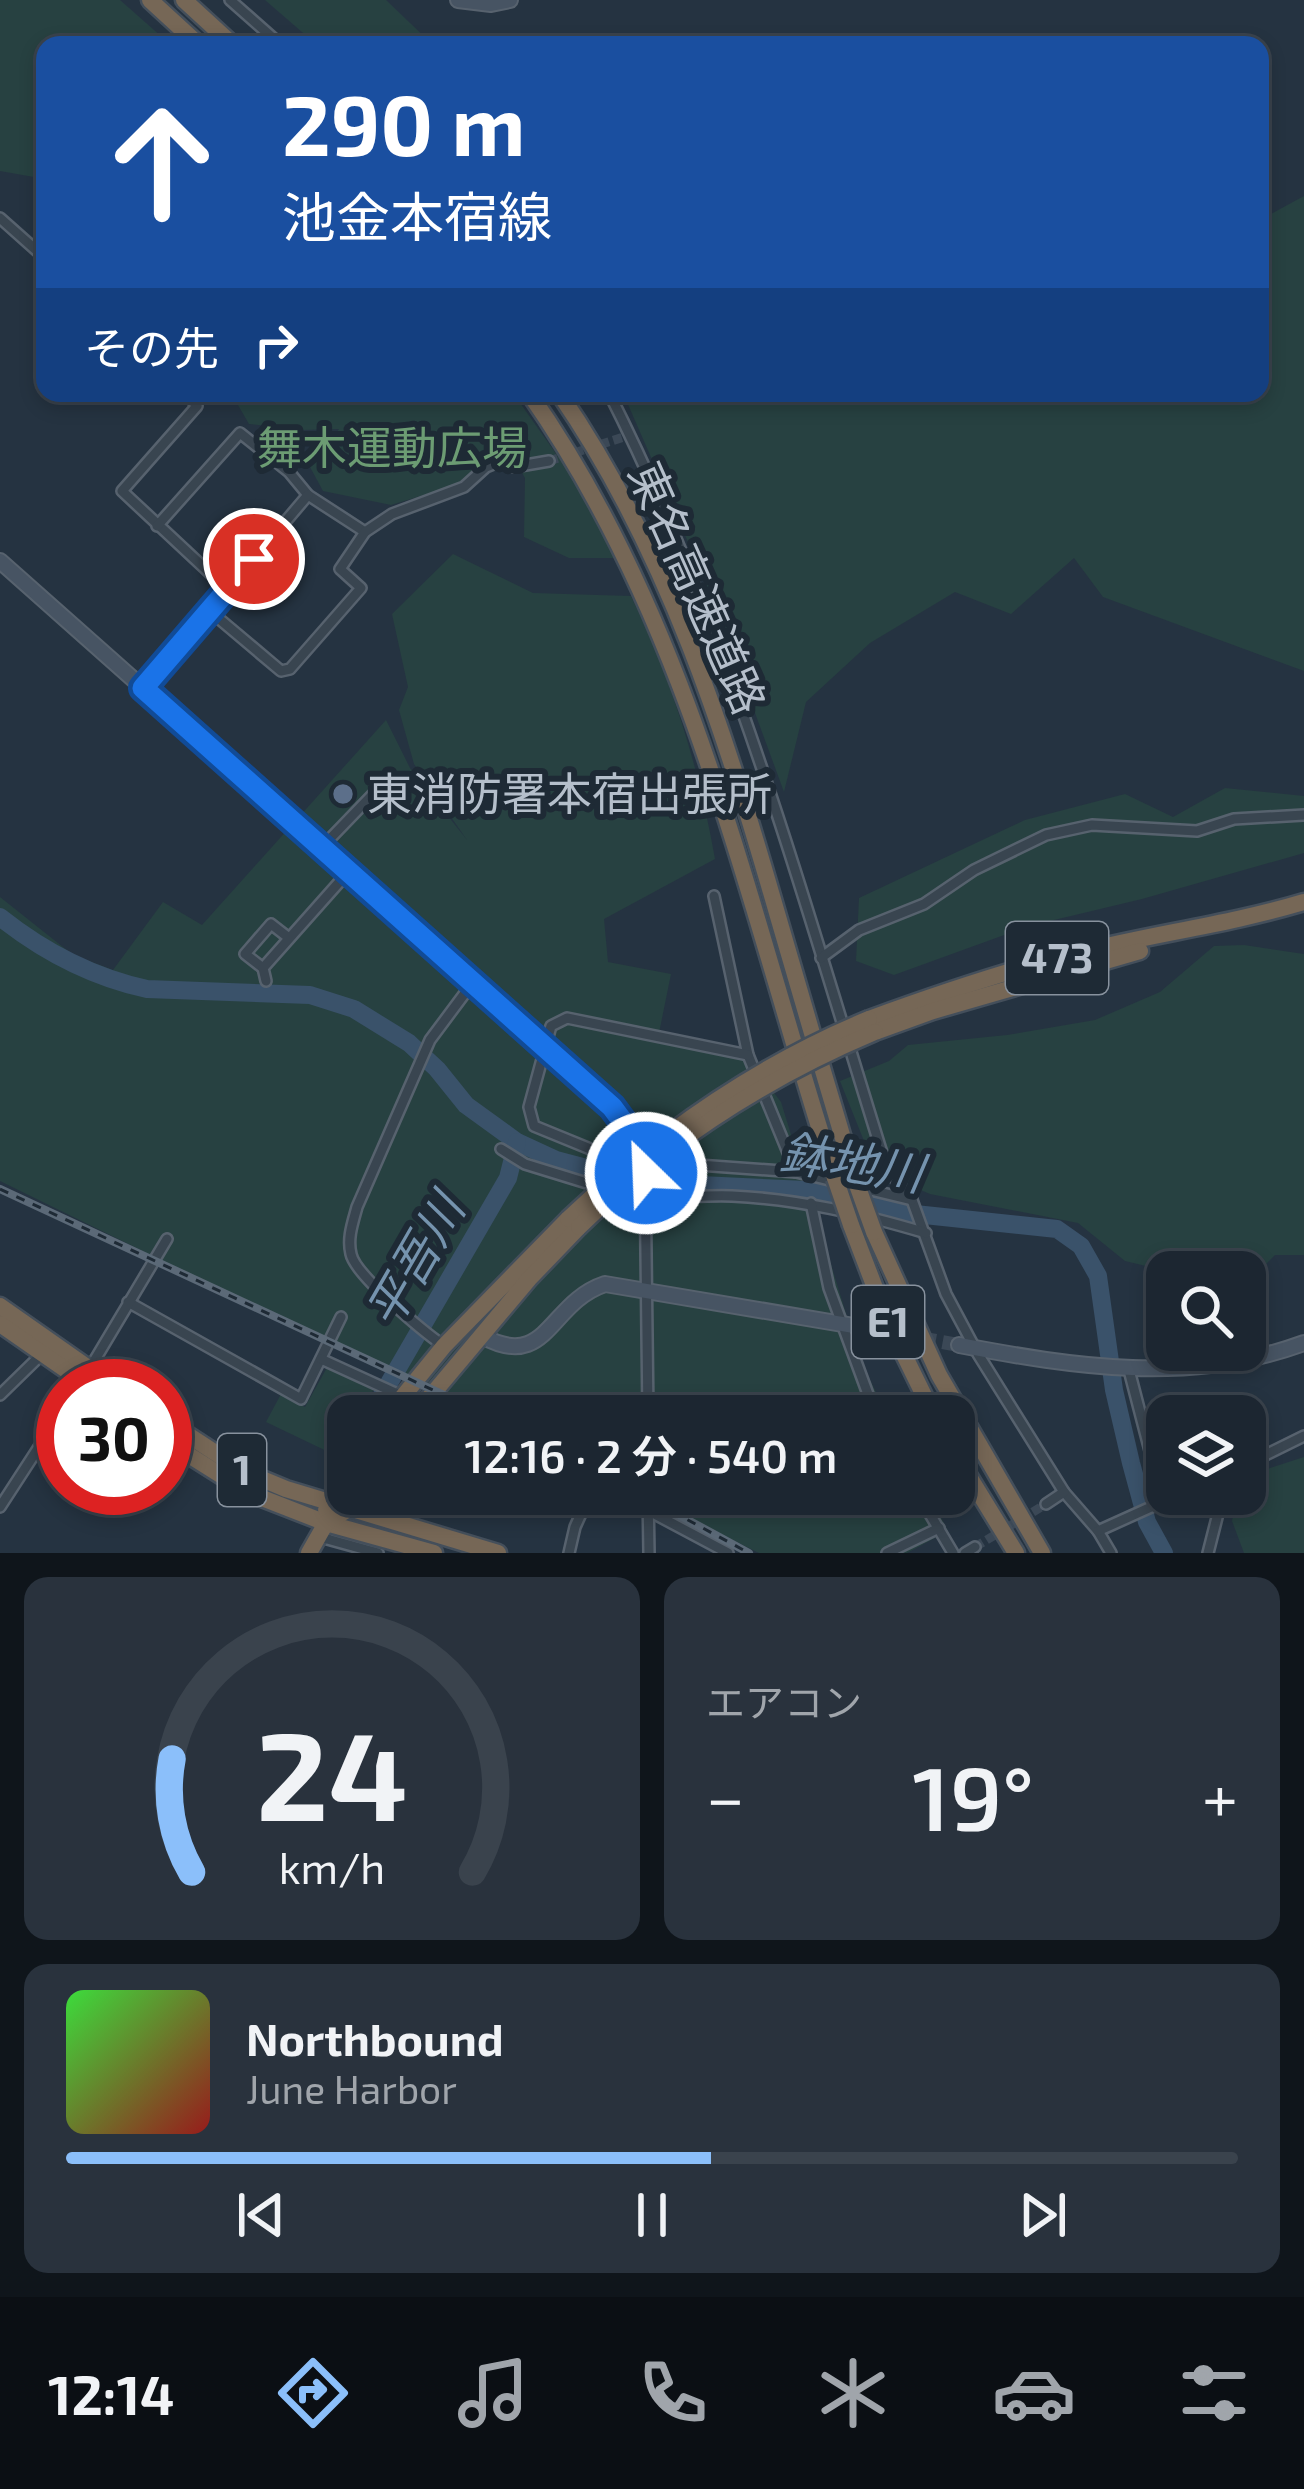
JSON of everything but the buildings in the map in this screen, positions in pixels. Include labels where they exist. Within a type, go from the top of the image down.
[{"type":"highway","points":[[150,0],[189,36]]},
{"type":"highway","points":[[184,0],[223,36]]},
{"type":"highway","name":"東名高速道路","points":[[536,402],[624,550],[673,662],[851,1225],[888,1322],[924,1395]]},
{"type":"highway","name":"東名高速道路","points":[[564,402],[618,490],[682,621],[745,801],[874,1232],[939,1375],[1042,1553]]},
{"type":"highway","name":"473","points":[[432,1395],[622,1169],[698,1112],[777,1063],[872,1026],[931,996],[1064,956],[1304,902]]},
{"type":"highway","name":"473","points":[[400,1395],[439,1342],[574,1223]]},
{"type":"highway","points":[[0,1306],[61,1359]]},
{"type":"highway","points":[[0,1324],[52,1359]]},
{"type":"highway","name":"1","points":[[192,1438],[320,1529]]},
{"type":"highway","name":"1","points":[[192,1457],[320,1529],[434,1553]]},
{"type":"highway","points":[[975,1486],[1016,1553]]},
{"type":"highway","points":[[365,1515],[498,1553]]},
{"type":"street","points":[[230,0],[271,36]]},
{"type":"street","points":[[458,0],[470,4],[510,0]]},
{"type":"street","points":[[0,218],[36,250]]},
{"type":"street","points":[[194,402],[197,406],[122,491],[228,590]]},
{"type":"street","points":[[614,402],[658,491],[767,778],[887,1169],[912,1199],[946,1294],[975,1348],[1064,1492],[1111,1553]]},
{"type":"street","points":[[158,526],[240,433],[290,472],[308,495],[365,532]]},
{"type":"street","points":[[212,612],[281,671],[290,669],[361,589],[340,569],[365,532],[392,514],[464,487],[486,467],[549,460]]},
{"type":"street","points":[[143,688],[308,495]]},
{"type":"street","points":[[0,560],[612,1107],[628,1128],[646,1173],[648,1395]]},
{"type":"street","points":[[322,846],[376,791]]},
{"type":"street","points":[[821,958],[859,930],[924,904],[974,870],[1046,835],[1092,825],[1197,831],[1234,819],[1304,815]]},
{"type":"street","points":[[263,968],[350,870]]},
{"type":"street","points":[[714,896],[748,1055],[796,1172]]},
{"type":"street","points":[[266,981],[263,968],[245,954],[271,924],[290,938]]},
{"type":"street","points":[[439,1342],[363,1277],[351,1255],[350,1230],[430,1040],[474,981]]},
{"type":"street","points":[[628,1128],[605,1155],[534,1126],[529,1108],[550,1026],[567,1018],[748,1055]]},
{"type":"street","points":[[501,1149],[525,1164],[628,1195],[811,1203],[926,1233]]},
{"type":"street","points":[[642,1160],[796,1172],[912,1199]]},
{"type":"street","points":[[811,1203],[829,1288],[868,1395]]},
{"type":"street","points":[[97,1359],[167,1239]]},
{"type":"street","points":[[482,1336],[508,1348],[538,1341],[572,1300],[605,1283],[860,1327]]},
{"type":"street","points":[[128,1302],[301,1399],[340,1317]]},
{"type":"street","points":[[959,1346],[1127,1370],[1204,1366],[1301,1344]]},
{"type":"street","points":[[0,1396],[43,1353]]},
{"type":"street","points":[[321,1359],[400,1395]]},
{"type":"street","points":[[1127,1370],[1146,1440]]},
{"type":"street","points":[[1266,1455],[1304,1436]]},
{"type":"street","points":[[0,1507],[36,1452]]},
{"type":"street","points":[[1046,1504],[1064,1492]]},
{"type":"street","points":[[1098,1531],[1146,1509]]},
{"type":"street","points":[[569,1553],[580,1515]]},
{"type":"street","points":[[648,1515],[649,1553]]},
{"type":"street","points":[[660,1515],[728,1553]]},
{"type":"street","points":[[931,1515],[953,1553]]},
{"type":"street","points":[[1208,1553],[1218,1515]]},
{"type":"street","points":[[887,1553],[939,1528]]},
{"type":"street","points":[[320,1529],[378,1553]]},
{"type":"green space","points":[[0,0],[120,0],[161,36],[36,36],[36,177],[0,171]]},
{"type":"green space","points":[[265,0],[386,0],[424,36],[307,36]]},
{"type":"green space","points":[[1304,196],[1304,671],[1103,597],[1074,558],[1011,614],[955,592],[870,643],[806,702],[784,792],[715,604],[627,402],[1269,402],[1269,215]]},
{"type":"green space","name":"舞木運動広場","points":[[236,402],[519,402],[579,486],[621,558],[569,558],[524,537],[525,478],[508,448],[454,486],[391,505],[323,491],[310,467],[339,429],[249,424]]},
{"type":"green space","points":[[453,554],[533,593],[631,596],[682,724],[715,859],[604,919],[608,962],[671,974],[659,1033],[740,1048],[781,1102],[861,1362],[878,1395],[436,1395],[0,1181],[0,897],[73,955],[113,970],[163,902],[202,925],[386,720],[410,768],[467,840],[414,764],[399,710],[408,687],[392,614]]},
{"type":"green space","points":[[1225,788],[1304,796],[1304,853],[1029,926],[894,975],[856,961],[859,898],[1025,820],[1125,794],[1173,817]]},
{"type":"green space","points":[[1244,945],[1304,954],[1304,1255],[1275,1255],[1266,1264],[1266,1251],[1146,1251],[1146,1266],[1125,1261],[1078,1223],[930,1194],[876,1171],[840,1081],[889,1061],[908,1045],[1095,1020],[1160,992],[1214,946]]},
{"type":"green space","points":[[329,1364],[375,1387],[371,1395],[327,1395],[327,1451],[266,1422],[281,1394],[305,1407]]},
{"type":"green space","points":[[1304,1457],[1304,1553],[1244,1553],[1233,1515],[1266,1515],[1266,1471]]},
{"type":"green space","points":[[682,1515],[940,1515],[948,1531],[907,1553],[759,1553]]},
{"type":"waterway","name":"鉢地川","points":[[0,917],[69,962],[127,984],[147,989],[310,995],[354,1009],[409,1043],[466,1105],[517,1142],[556,1160],[658,1183],[806,1190],[854,1196],[896,1212],[1057,1229],[1081,1246],[1098,1276],[1114,1390],[1131,1463],[1147,1522],[1164,1553]]},
{"type":"waterway","name":"平吾川","points":[[382,1395],[508,1178],[517,1142]]},
{"type":"tunnel","points":[[549,461],[630,435]]},
{"type":"tunnel","points":[[860,1327],[959,1345]]},
{"type":"tunnel","points":[[975,1547],[1046,1504]]},
{"type":"railway","points":[[0,1189],[444,1395]]},
{"type":"railway","points":[[679,1515],[749,1553]]},
{"type":"place","name":"東消防署本宿出張所","points":[[343,794]]},
{"type":"route","points":[[254,559],[143,688],[612,1107],[632,1134],[646,1173]]}]
